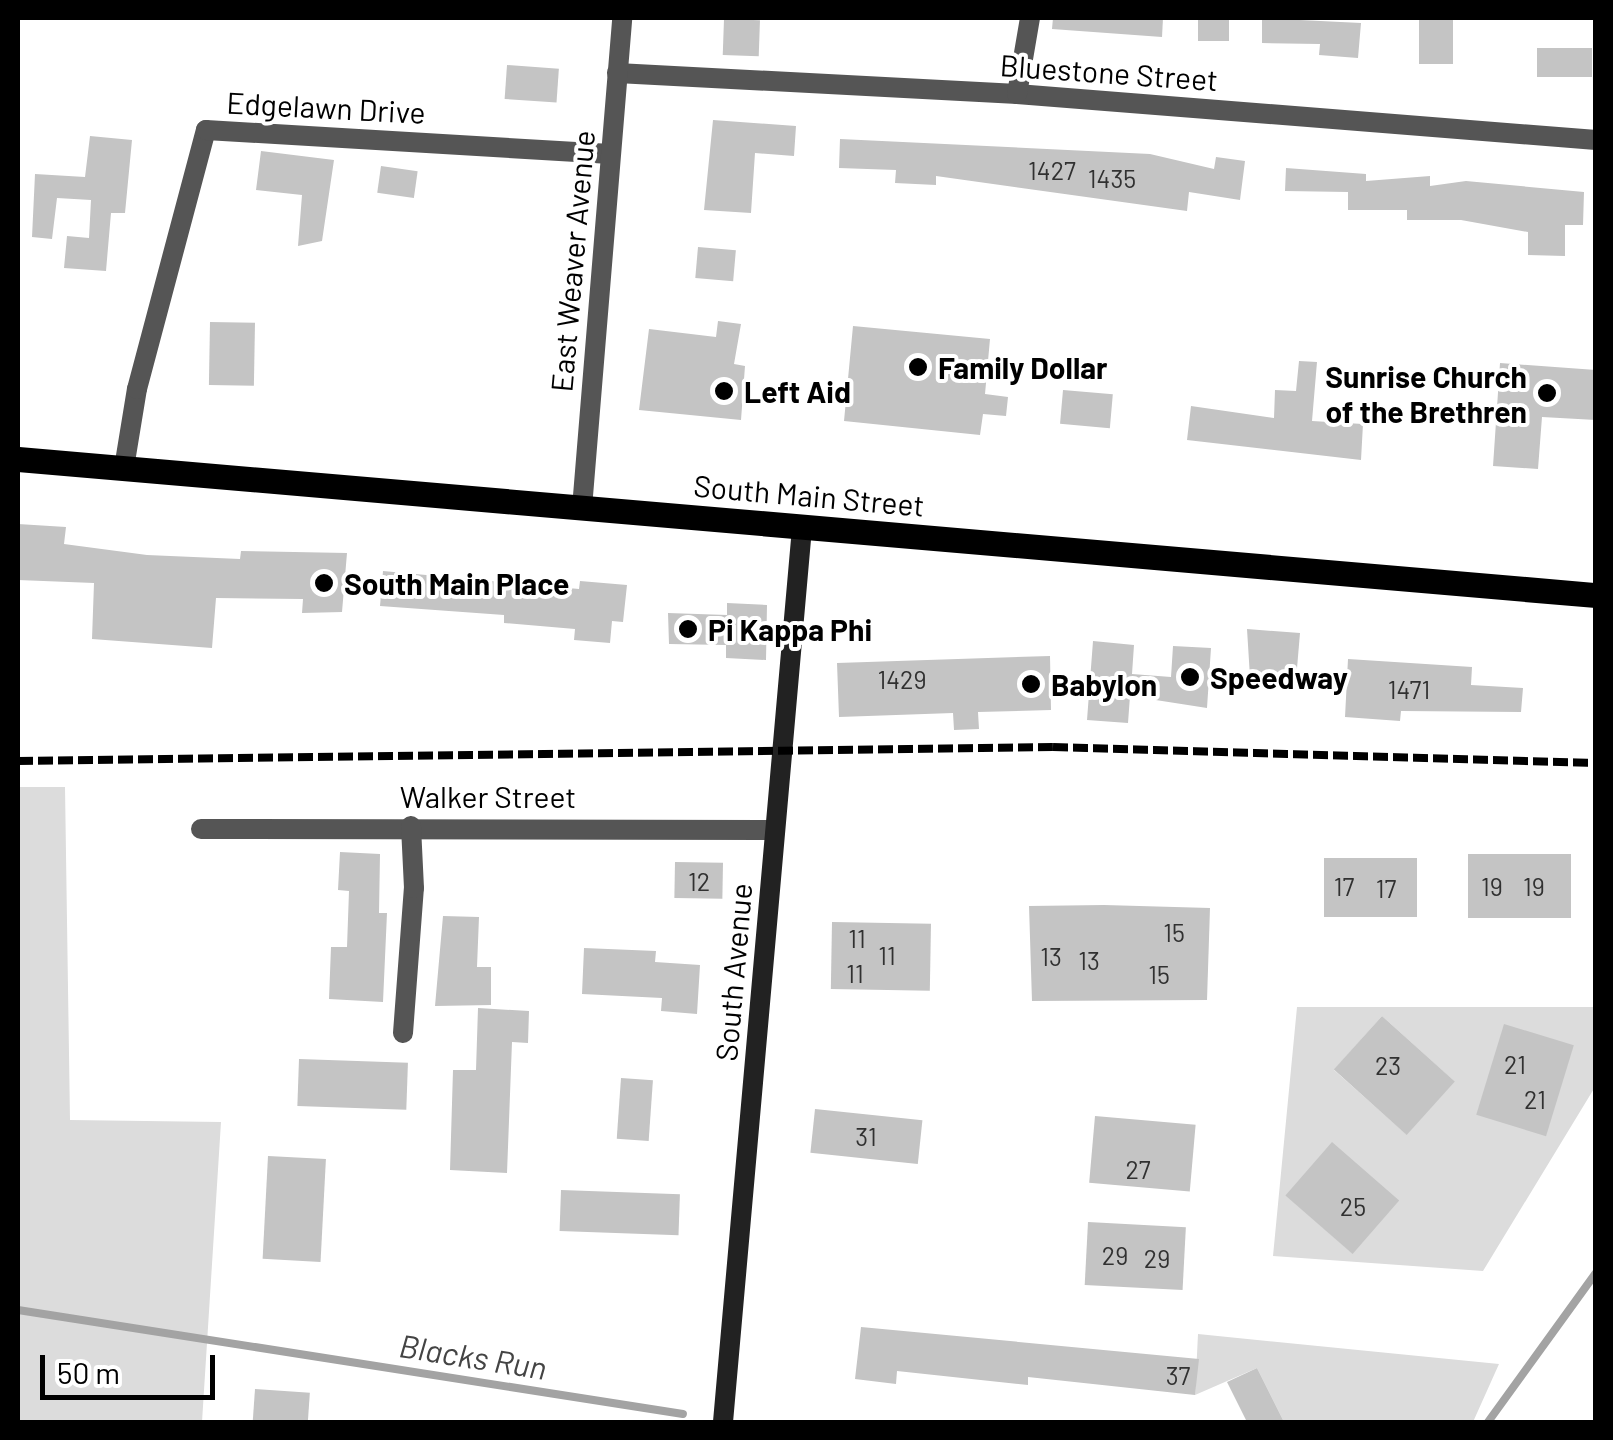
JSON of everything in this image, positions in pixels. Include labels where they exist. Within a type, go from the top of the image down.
[{"type":"main road","name":"South Main Street","points":[[18,459],[1596,595]]},
{"type":"street","name":"East Weaver Avenue","points":[[582,508],[622,18]]},
{"type":"street","points":[[1018,94],[1030,18]]},
{"type":"street","name":"Bluestone Street","points":[[618,73],[1018,94],[1596,140]]},
{"type":"street","name":"Edgelawn Drive","points":[[124,468],[137,389],[206,130],[610,154]]},
{"type":"street","name":"South Avenue","points":[[723,1422],[802,528]]},
{"type":"street","points":[[404,1034],[414,888],[411,826]]},
{"type":"street","name":"Walker Street","points":[[201,829],[411,826],[775,830]]},
{"type":"shaded area","points":[[18,787],[65,787],[70,1120],[221,1122],[202,1422],[18,1422]]},
{"type":"shaded area","points":[[1297,1007],[1595,1007],[1595,1087],[1483,1271],[1273,1256]],"holes":[[[1382,1016],[1454,1081],[1406,1134],[1334,1070]],[[1287,1196],[1398,1200],[1352,1253]]]},
{"type":"shaded area","points":[[1198,1334],[1499,1364],[1473,1422],[1284,1422],[1257,1368],[1195,1395]]},
{"type":"building","points":[[1053,18],[1163,18],[1162,37],[1052,29]]},
{"type":"building","points":[[1198,18],[1229,18],[1229,41],[1198,41]]},
{"type":"building","points":[[1262,18],[1361,23],[1358,58],[1319,55],[1320,44],[1262,43]]},
{"type":"building","points":[[1419,18],[1453,18],[1453,64],[1419,64]]},
{"type":"building","points":[[724,19],[760,20],[759,56],[723,55]]},
{"type":"building","points":[[1537,48],[1592,48],[1592,77],[1537,77]]},
{"type":"building","points":[[507,65],[559,69],[557,103],[505,99]]},
{"type":"building","points":[[713,120],[796,126],[794,156],[755,153],[751,213],[704,210]]},
{"type":"building","points":[[90,136],[132,140],[125,213],[111,213],[106,271],[64,268],[67,236],[89,238],[91,200],[57,198],[52,239],[32,237],[35,174],[85,177]]},
{"type":"building","points":[[840,139],[1150,154],[1214,169],[1216,157],[1245,161],[1240,200],[1189,192],[1187,211],[936,176],[936,185],[895,183],[896,170],[839,168]]},
{"type":"building","points":[[261,151],[334,160],[322,241],[298,246],[302,195],[256,190]]},
{"type":"building","points":[[381,166],[418,171],[414,198],[377,193]]},
{"type":"building","points":[[1286,168],[1366,174],[1366,181],[1430,176],[1430,186],[1466,181],[1584,192],[1583,225],[1565,225],[1565,256],[1528,255],[1528,232],[1461,220],[1407,220],[1407,210],[1348,210],[1348,192],[1285,191]]},
{"type":"building","points":[[698,247],[736,250],[733,281],[695,278]]},
{"type":"building","points":[[718,321],[741,324],[734,364],[745,366],[741,420],[639,410],[649,329],[716,337]]},
{"type":"building","points":[[210,322],[255,323],[254,386],[209,385]]},
{"type":"building","name":"Family Dollar","points":[[853,326],[990,339],[985,394],[1008,397],[1006,416],[983,414],[980,435],[844,421]]},
{"type":"building","points":[[1299,361],[1317,362],[1312,421],[1363,424],[1361,460],[1187,440],[1191,406],[1274,418],[1275,390],[1296,391]]},
{"type":"building","name":"Sunrise Church of the Brethren","points":[[1500,363],[1596,370],[1596,420],[1542,417],[1538,469],[1493,466]]},
{"type":"building","points":[[1063,390],[1113,394],[1110,428],[1060,424]]},
{"type":"building","points":[[18,524],[66,527],[64,544],[147,555],[240,559],[241,551],[347,553],[342,612],[302,613],[303,599],[216,598],[212,648],[92,639],[94,583],[18,580]]},
{"type":"building","points":[[383,571],[579,589],[580,581],[627,585],[623,622],[612,621],[610,643],[574,640],[575,629],[504,623],[504,615],[380,606]]},
{"type":"building","points":[[727,603],[767,605],[766,660],[726,658],[726,645],[669,644],[668,613],[727,615]]},
{"type":"building","points":[[1247,629],[1300,633],[1296,680],[1250,677]]},
{"type":"building","points":[[1093,641],[1134,645],[1132,674],[1171,677],[1173,646],[1211,648],[1207,708],[1130,696],[1128,723],[1087,720]]},
{"type":"building","points":[[1050,656],[1051,710],[978,712],[979,729],[954,730],[953,713],[839,717],[837,663]]},
{"type":"building","points":[[1348,659],[1472,667],[1471,685],[1523,688],[1521,712],[1401,711],[1400,721],[1345,717]]},
{"type":"building","points":[[340,852],[380,854],[379,913],[387,913],[383,1002],[329,999],[331,947],[347,947],[349,891],[338,890]]},
{"type":"building","points":[[1468,854],[1571,854],[1571,918],[1468,918]]},
{"type":"building","points":[[1324,858],[1417,858],[1417,917],[1324,917]]},
{"type":"building","points":[[675,862],[723,863],[722,899],[674,898]]},
{"type":"building","points":[[1029,906],[1210,908],[1207,1000],[1032,1001]]},
{"type":"building","points":[[443,916],[479,917],[477,967],[491,967],[491,1005],[435,1006]]},
{"type":"building","points":[[832,922],[931,924],[930,991],[831,989]]},
{"type":"building","points":[[584,948],[656,951],[655,962],[700,965],[697,1014],[661,1011],[662,998],[582,994]]},
{"type":"building","points":[[478,1008],[529,1011],[528,1043],[512,1042],[507,1173],[450,1170],[453,1070],[476,1070]]},
{"type":"building","points":[[1382,1016],[1455,1082],[1407,1135],[1334,1070]]},
{"type":"building","points":[[1504,1024],[1574,1045],[1546,1136],[1476,1115]]},
{"type":"building","points":[[299,1059],[408,1063],[406,1110],[297,1106]]},
{"type":"building","points":[[621,1078],[653,1080],[649,1141],[617,1139]]},
{"type":"building","points":[[815,1109],[922,1120],[918,1164],[810,1153]]},
{"type":"building","points":[[1095,1116],[1196,1125],[1190,1192],[1089,1183]]},
{"type":"building","points":[[1332,1142],[1399,1200],[1353,1254],[1285,1196]]},
{"type":"building","points":[[268,1156],[326,1159],[321,1262],[263,1259]]},
{"type":"building","points":[[561,1190],[680,1194],[678,1235],[560,1231]]},
{"type":"building","points":[[1088,1222],[1186,1227],[1183,1290],[1085,1285]]},
{"type":"building","points":[[861,1327],[1199,1359],[1195,1395],[1028,1377],[1028,1385],[897,1371],[896,1384],[855,1379]]},
{"type":"building","points":[[1257,1368],[1284,1422],[1247,1422],[1227,1382]]},
{"type":"building","points":[[255,1389],[310,1393],[308,1422],[253,1422]]},
{"type":"waterway","name":"Blacks Run","points":[[1488,1422],[1596,1273]]},
{"type":"waterway","name":"Blacks Run","points":[[18,1310],[683,1414]]},
{"type":"railway","points":[[18,761],[1053,747],[1596,763]]},
{"type":"place","name":"Family Dollar","points":[[918,367]]},
{"type":"place","name":"Left Aid","points":[[724,391]]},
{"type":"place","name":"Sunrise Church of the Brethren","points":[[1547,393]]},
{"type":"place","name":"South Main Place","points":[[324,583]]},
{"type":"place","name":"Pi Kappa Phi","points":[[688,629]]},
{"type":"place","name":"Speedway","points":[[1190,677]]},
{"type":"place","name":"Babylon","points":[[1031,684]]}]
